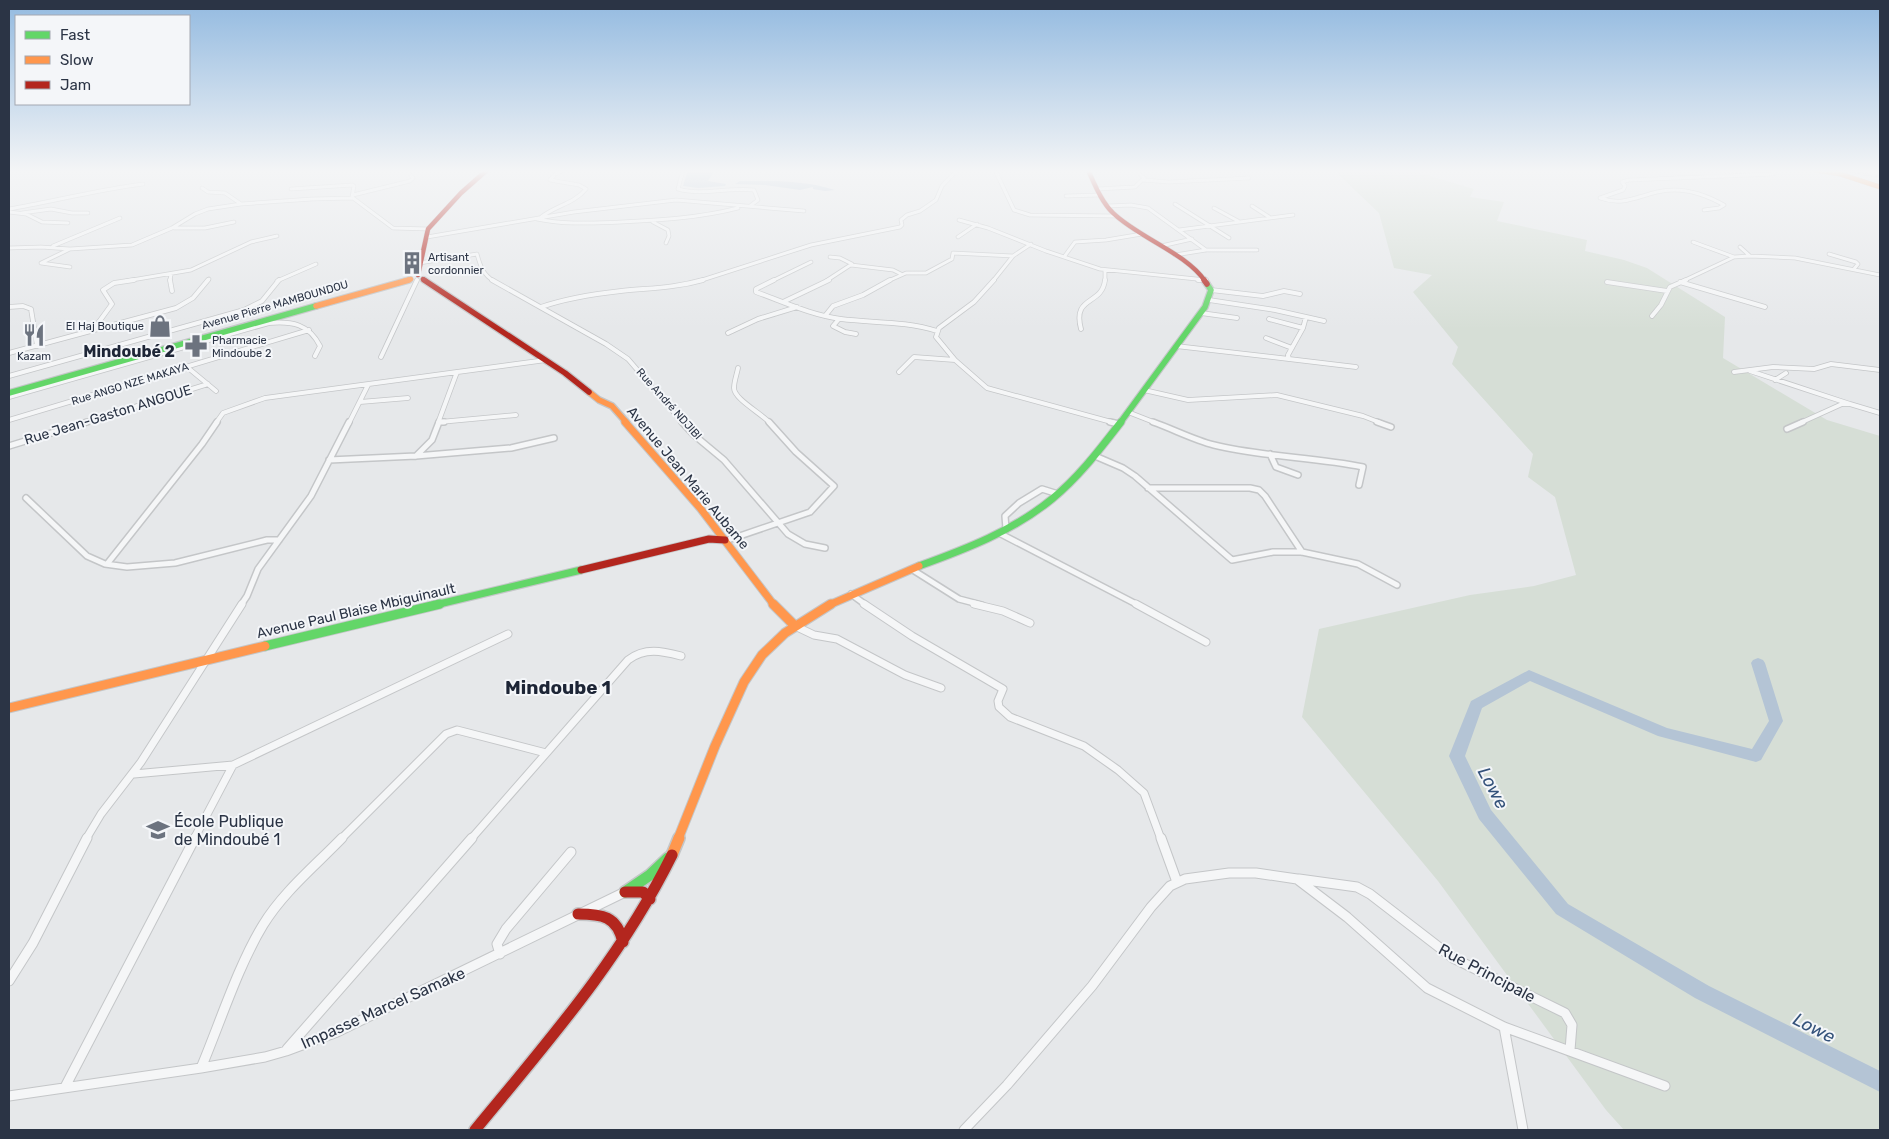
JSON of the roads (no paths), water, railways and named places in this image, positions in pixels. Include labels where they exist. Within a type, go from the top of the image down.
[{"type":"street","points":[[51,247],[108,223]]},
{"type":"street","points":[[9,248],[51,247],[70,249],[132,244],[180,223]]},
{"type":"street","points":[[172,228],[205,228],[228,223]]},
{"type":"street","points":[[386,223],[393,228],[428,233],[500,223]]},
{"type":"street","points":[[381,357],[414,279],[428,233],[436,223]]},
{"type":"street","points":[[560,223],[588,223]]},
{"type":"street","points":[[654,223],[668,230],[669,236],[666,242]]},
{"type":"street","points":[[541,307],[562,300],[622,291],[663,289],[689,284],[811,245],[897,228],[902,225],[902,223]]},
{"type":"street","points":[[967,223],[990,229],[1064,257],[1105,270],[1206,280]]},
{"type":"street","points":[[475,1130],[623,942],[650,899],[674,851],[702,774],[744,682],[762,655],[795,626],[852,594],[1002,531],[1032,514],[1058,494],[1077,477],[1095,456],[1201,313],[1209,300],[1211,290],[1197,269],[1126,223]]},
{"type":"street","points":[[1169,223],[1206,250]]},
{"type":"street","points":[[1204,223],[1229,238]]},
{"type":"street","points":[[1179,230],[1225,223]]},
{"type":"street","points":[[958,237],[975,226]]},
{"type":"street","points":[[1064,257],[1075,242],[1106,240],[1142,234]]},
{"type":"street","points":[[93,330],[112,304],[103,290],[104,288],[122,281],[197,268],[251,242],[277,236]]},
{"type":"street","points":[[1161,246],[1192,239]]},
{"type":"street","points":[[1693,242],[1734,257]]},
{"type":"street","points":[[825,316],[830,308],[836,304],[863,294],[901,274],[926,273],[948,261],[953,256],[953,253],[1012,256],[1031,244]]},
{"type":"street","points":[[1740,247],[1750,256]]},
{"type":"street","points":[[70,249],[41,263],[70,266]]},
{"type":"street","points":[[1176,255],[1206,250],[1257,250]]},
{"type":"street","name":"Rue André NDJIBI","points":[[419,263],[477,254],[479,255],[482,268],[489,278],[606,344],[628,359],[694,435],[724,460],[780,523],[782,530],[799,542],[811,547],[825,548]]},
{"type":"street","points":[[1829,254],[1856,262],[1858,264],[1854,269]]},
{"type":"street","points":[[1012,256],[1012,259],[1001,274],[987,286],[974,302],[937,331],[936,337],[955,360],[987,388],[1120,424]]},
{"type":"street","points":[[1652,316],[1661,305],[1670,287],[1734,257],[1794,258],[1880,275]]},
{"type":"street","points":[[830,258],[845,260],[851,263],[851,265],[893,270],[901,274]]},
{"type":"street","points":[[811,262],[755,290],[825,316],[839,319],[913,323],[937,331]]},
{"type":"street","points":[[9,376],[244,310],[262,301],[278,280],[316,264]]},
{"type":"street","points":[[783,302],[832,278],[851,265]]},
{"type":"street","points":[[1080,328],[1077,313],[1080,308],[1101,291],[1104,285],[1105,270]]},
{"type":"street","points":[[171,274],[170,283],[172,291]]},
{"type":"street","points":[[9,353],[183,305],[193,298],[209,278]]},
{"type":"street","name":"Avenue Jean Marie Aubame","points":[[414,279],[546,360],[589,390],[599,400],[612,406],[717,530],[780,613],[795,626]]},
{"type":"street","name":"Avenue Pierre MAMBOUNDOU","points":[[9,393],[414,279]]},
{"type":"street","points":[[1607,282],[1667,292]]},
{"type":"street","points":[[1680,282],[1765,307]]},
{"type":"street","points":[[1211,290],[1263,296],[1284,291],[1300,294]]},
{"type":"street","points":[[1209,300],[1275,310],[1324,321]]},
{"type":"street","points":[[9,307],[23,306],[31,309],[37,346]]},
{"type":"street","points":[[728,333],[755,320],[783,314],[797,307]]},
{"type":"street","points":[[1201,313],[1237,318]]},
{"type":"street","points":[[1289,359],[1288,355],[1303,328],[1306,317]]},
{"type":"street","points":[[839,319],[834,326],[845,332],[856,334]]},
{"type":"street","points":[[1269,319],[1303,328]]},
{"type":"street","points":[[9,397],[263,324],[278,322],[297,323],[309,330],[320,346],[315,356]]},
{"type":"street","name":"Rue ANGO NZE MAKAYA","points":[[9,420],[309,330]]},
{"type":"street","points":[[1266,338],[1292,348]]},
{"type":"street","points":[[1176,346],[1356,367]]},
{"type":"street","points":[[1244,347],[1244,355]]},
{"type":"street","points":[[899,372],[914,357],[955,360]]},
{"type":"street","points":[[107,564],[202,444],[222,413],[265,398],[546,360]]},
{"type":"street","points":[[1734,372],[1773,367],[1814,369],[1831,364],[1880,370]]},
{"type":"street","points":[[187,367],[216,391]]},
{"type":"street","points":[[725,540],[780,523],[813,510],[834,486],[796,452],[762,414],[738,398],[734,389],[738,368]]},
{"type":"street","points":[[1748,370],[1880,413]]},
{"type":"street","points":[[416,456],[430,443],[440,422],[456,372]]},
{"type":"street","points":[[1775,380],[1786,374]]},
{"type":"street","name":"Rue Jean-Gaston ANGOUE","points":[[9,446],[208,384]]},
{"type":"street","points":[[9,981],[40,928],[78,852],[101,814],[134,774],[205,659],[247,596],[258,569],[311,496],[368,385]]},
{"type":"street","points":[[1144,390],[1188,400],[1277,395],[1363,416],[1391,427]]},
{"type":"street","points":[[360,402],[408,398]]},
{"type":"street","points":[[1787,429],[1842,404],[1850,404]]},
{"type":"street","points":[[1128,412],[1214,445],[1270,454],[1334,461],[1363,467],[1359,485]]},
{"type":"street","points":[[440,422],[516,415]]},
{"type":"street","points":[[330,460],[416,456],[511,448],[554,438]]},
{"type":"street","points":[[1270,454],[1276,467],[1298,475]]},
{"type":"street","points":[[1095,456],[1123,468],[1232,560],[1273,552],[1302,552],[1358,564],[1397,585]]},
{"type":"street","points":[[1148,488],[1250,488],[1259,490],[1265,496],[1302,552]]},
{"type":"street","points":[[1002,531],[1005,516],[1019,503],[1042,489],[1058,494]]},
{"type":"street","points":[[26,498],[87,556],[107,564],[128,566],[155,565],[267,540],[279,540]]},
{"type":"street","points":[[709,539],[717,530]]},
{"type":"street","points":[[1002,531],[1206,642]]},
{"type":"street","name":"Avenue Paul Blaise Mbiguinault","points":[[9,708],[205,659],[709,539],[725,540]]},
{"type":"street","points":[[913,570],[964,601],[1003,611],[1030,623]]},
{"type":"street","points":[[852,594],[899,629],[985,676],[1003,688],[998,701],[999,707],[1010,717],[1084,746],[1118,770],[1144,793],[1177,882],[1170,886],[1151,907],[1092,986],[964,1130]]},
{"type":"street","points":[[795,626],[814,635],[836,639],[905,675],[942,688]]},
{"type":"street","points":[[134,774],[232,765],[508,634]]},
{"type":"street","points":[[286,1051],[633,655],[640,651],[650,650],[681,656]]},
{"type":"street","points":[[201,1068],[251,946],[264,923],[293,888],[437,742],[446,734],[457,730],[546,753]]},
{"type":"street","points":[[65,1087],[232,765]]},
{"type":"street","points":[[624,892],[656,870],[674,851]]},
{"type":"street","points":[[500,954],[497,944],[506,929],[571,852]]},
{"type":"street","name":"Rue Principale","points":[[1177,882],[1193,877],[1229,872],[1256,873],[1357,887],[1370,894],[1453,958],[1565,1012],[1571,1018],[1573,1026],[1570,1050]]},
{"type":"street","points":[[1297,879],[1347,917],[1427,988],[1504,1027],[1665,1086]]},
{"type":"street","points":[[624,892],[643,892],[650,899]]},
{"type":"street","name":"Impasse Marcel Samake","points":[[9,1096],[201,1068],[265,1057],[286,1051],[337,1032],[624,892]]},
{"type":"street","points":[[578,914],[592,913],[609,917],[619,928],[623,942]]},
{"type":"street","points":[[1504,1027],[1522,1130]]},
{"type":"waterway","name":"Lowe","points":[[1758,663],[1776,721],[1756,756],[1663,732],[1529,675],[1476,705],[1457,756],[1485,814],[1562,909],[1702,992],[1880,1082]]},
{"type":"place","name":"Artisant cordonnier","points":[[412,263]]},
{"type":"place","name":"El Haj Boutique","points":[[160,326]]},
{"type":"place","name":"Kazam","points":[[34,335]]},
{"type":"place","name":"Pharmacie Mindoube 2","points":[[196,346]]},
{"type":"place","name":"École Publique de Mindoubé 1","points":[[158,830]]},
{"type":"district","name":"Mindoubé 2","points":[[129,351]]},
{"type":"district","name":"Mindoube 1","points":[[558,687]]}]
